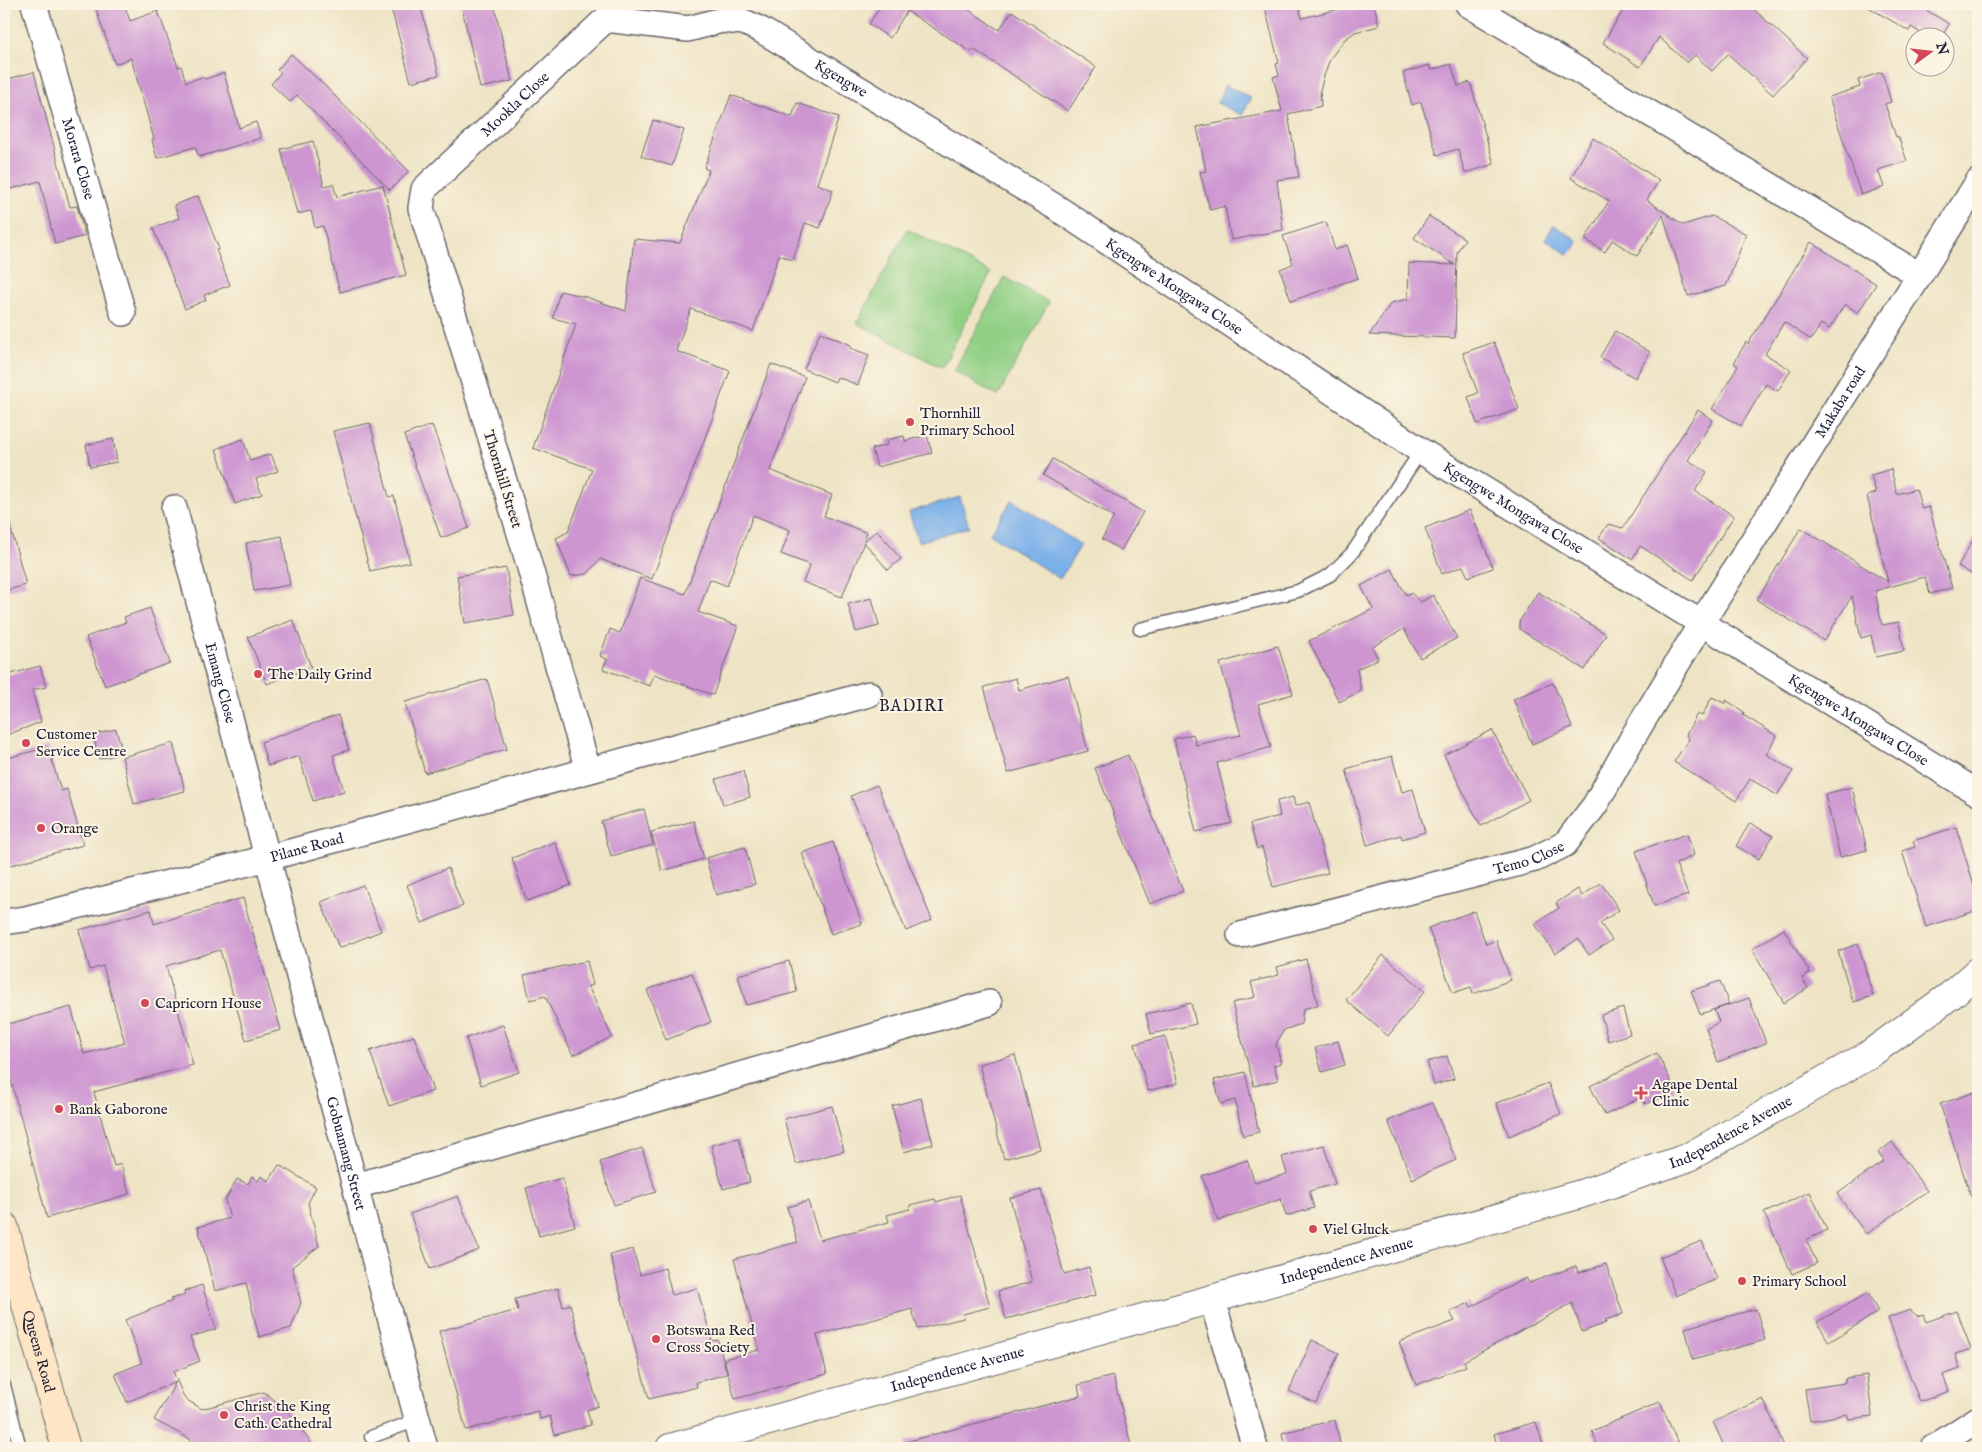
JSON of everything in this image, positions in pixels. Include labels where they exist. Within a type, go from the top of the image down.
[{"type":"main road","name":"Queens Road","points":[[4,1228],[66,1448]]},
{"type":"street","name":"Morara Close","points":[[34,4],[123,313]]},
{"type":"street","points":[[1468,4],[1919,275]]},
{"type":"street","name":"Mookla Close","points":[[424,189],[599,11]]},
{"type":"street","name":"Kgengwe","points":[[599,11],[688,29],[722,20],[744,22],[1057,208]]},
{"type":"street","name":"Makaba road","points":[[1702,622],[1978,182]]},
{"type":"street","name":"Thornhill Street","points":[[424,189],[421,208],[522,540],[588,770]]},
{"type":"street","name":"Kgengwe Mongawa Close","points":[[1057,208],[1420,451],[1702,622],[1978,793]]},
{"type":"street","name":"Emang Close","points":[[174,508],[268,858]]},
{"type":"street","name":"Temo Close","points":[[1240,935],[1535,859],[1565,844],[1595,804],[1702,622]]},
{"type":"street","name":"Pilane Road","points":[[4,932],[14,920],[268,858],[869,694]]},
{"type":"street","name":"Gobuamang Street","points":[[268,858],[425,1448]]},
{"type":"street","name":"Independence Avenue","points":[[670,1448],[1212,1299],[1581,1194],[1688,1158],[1867,1056],[1951,995],[1978,971]]},
{"type":"street","points":[[356,1186],[989,1003]]},
{"type":"street","points":[[1212,1299],[1256,1448]]},
{"type":"street","points":[[1933,1448],[1978,1419]]},
{"type":"lane","points":[[1140,629],[1298,591],[1330,575],[1352,553],[1420,451]]},
{"type":"lane","points":[[4,1385],[20,1448]]},
{"type":"lane","points":[[370,1437],[417,1420]]},
{"type":"green space","points":[[907,229],[991,273],[942,368],[857,323]]},
{"type":"green space","points":[[1004,277],[1049,302],[998,396],[954,371]]},
{"type":"water","points":[[1225,85],[1251,98],[1242,115],[1217,103]]},
{"type":"water","points":[[1554,225],[1578,241],[1569,255],[1545,239]]},
{"type":"water","points":[[960,497],[969,527],[918,542],[909,512]]},
{"type":"water","points":[[1012,500],[1081,545],[1060,579],[990,534]]},
{"type":"building","points":[[94,4],[124,4],[130,21],[158,11],[178,67],[181,66],[186,82],[224,73],[239,128],[256,122],[261,138],[199,157],[195,147],[157,158],[152,140],[154,139],[131,58],[115,64]]},
{"type":"building","points":[[390,4],[420,4],[439,75],[411,82]]},
{"type":"building","points":[[461,4],[494,4],[512,81],[480,88]]},
{"type":"building","points":[[882,4],[960,4],[999,30],[1012,11],[1096,67],[1068,111],[973,49],[971,52],[907,11],[890,38],[869,24]]},
{"type":"building","points":[[1264,4],[1298,4],[1302,18],[1360,4],[1374,4],[1379,26],[1355,32],[1344,40],[1330,59],[1320,90],[1321,106],[1288,114],[1299,177],[1277,180],[1283,230],[1231,240],[1225,206],[1210,210],[1200,172],[1206,171],[1197,127],[1282,111],[1273,77],[1279,75],[1276,64],[1279,63]]},
{"type":"building","points":[[1627,4],[1748,4],[1807,58],[1773,95],[1728,54],[1712,71],[1695,55],[1687,63],[1659,37],[1640,67],[1603,43]]},
{"type":"building","points":[[1863,4],[1916,4],[1949,24],[1947,28],[1904,28]]},
{"type":"building","points":[[291,54],[409,171],[390,190],[297,95],[290,102],[271,84],[281,72],[277,70]]},
{"type":"building","points":[[1451,64],[1458,86],[1470,82],[1494,164],[1465,173],[1458,149],[1437,155],[1421,102],[1412,105],[1403,73],[1429,65],[1431,70]]},
{"type":"building","points":[[34,72],[70,207],[77,206],[85,236],[55,244],[40,181],[4,191],[4,80]]},
{"type":"building","points":[[1882,72],[1891,102],[1885,104],[1896,137],[1898,136],[1907,161],[1878,170],[1884,187],[1861,195],[1829,97],[1860,87],[1858,80]]},
{"type":"building","points":[[731,95],[792,117],[797,103],[839,117],[817,184],[833,190],[820,228],[805,223],[793,260],[779,255],[753,331],[691,309],[676,351],[730,371],[652,579],[600,559],[587,574],[571,576],[556,538],[568,532],[592,469],[533,448],[576,324],[553,318],[560,291],[586,297],[626,311],[634,239],[680,243],[709,170],[704,168]]},
{"type":"building","points":[[653,120],[684,130],[672,166],[641,156]]},
{"type":"building","points":[[1593,138],[1659,180],[1647,200],[1683,225],[1712,216],[1746,234],[1726,286],[1688,296],[1663,215],[1637,256],[1612,240],[1605,252],[1585,239],[1609,201],[1571,178]]},
{"type":"building","points":[[313,141],[324,186],[333,184],[337,197],[383,185],[406,275],[340,292],[323,226],[315,228],[311,211],[297,214],[281,149]]},
{"type":"building","points":[[198,196],[219,249],[216,250],[230,285],[204,295],[206,300],[185,309],[153,228],[179,218],[174,205]]},
{"type":"building","points":[[1429,216],[1465,239],[1457,252],[1455,338],[1369,335],[1391,303],[1408,299],[1409,263],[1455,265],[1414,238]]},
{"type":"building","points":[[1326,222],[1335,250],[1347,245],[1358,278],[1291,301],[1280,269],[1293,264],[1283,236]]},
{"type":"building","points":[[1811,242],[1876,284],[1858,313],[1845,304],[1829,329],[1821,324],[1811,340],[1784,322],[1765,354],[1791,370],[1778,391],[1766,384],[1741,426],[1712,409],[1738,366],[1734,363],[1746,342],[1748,344]]},
{"type":"building","points":[[1615,331],[1650,352],[1635,378],[1600,357]]},
{"type":"building","points":[[820,332],[851,345],[850,348],[869,355],[858,385],[837,377],[835,382],[804,369]]},
{"type":"building","points":[[1494,342],[1519,409],[1477,424],[1468,397],[1478,393],[1463,353]]},
{"type":"building","points":[[771,364],[805,377],[770,470],[832,495],[824,516],[867,533],[864,541],[877,530],[901,559],[888,570],[864,542],[842,597],[803,582],[810,565],[781,554],[790,530],[753,515],[727,586],[710,579],[698,612],[738,626],[713,695],[654,674],[650,686],[603,669],[607,659],[600,656],[610,629],[620,633],[640,578],[685,594]]},
{"type":"building","points":[[1698,410],[1713,420],[1688,460],[1707,472],[1695,491],[1734,516],[1693,580],[1640,546],[1632,559],[1599,538],[1608,524],[1623,528]]},
{"type":"building","points":[[370,423],[389,497],[394,496],[410,562],[370,571],[333,431]]},
{"type":"building","points":[[432,425],[469,528],[441,538],[404,435]]},
{"type":"building","points":[[927,435],[932,453],[877,467],[872,449],[887,445],[886,440],[904,436],[905,441]]},
{"type":"building","points":[[113,439],[117,462],[90,467],[86,445]]},
{"type":"building","points":[[243,439],[250,461],[271,454],[278,471],[256,479],[262,494],[235,504],[216,449]]},
{"type":"building","points":[[1053,459],[1143,512],[1121,550],[1102,539],[1114,517],[1043,475]]},
{"type":"building","points":[[1891,469],[1897,494],[1916,489],[1922,509],[1929,507],[1952,588],[1930,594],[1925,577],[1875,591],[1882,625],[1899,622],[1904,651],[1876,657],[1871,635],[1861,638],[1852,596],[1824,641],[1757,600],[1801,528],[1888,582],[1867,496],[1876,493],[1871,475]]},
{"type":"building","points":[[1470,510],[1493,568],[1468,577],[1463,566],[1442,574],[1425,528]]},
{"type":"building","points":[[9,522],[26,585],[4,591],[4,523]]},
{"type":"building","points":[[1978,531],[1978,578],[1958,566]]},
{"type":"building","points":[[282,536],[290,585],[254,591],[246,543]]},
{"type":"building","points":[[506,568],[514,615],[465,623],[457,576]]},
{"type":"building","points":[[1392,569],[1406,595],[1411,593],[1421,602],[1433,595],[1457,638],[1420,658],[1404,629],[1372,647],[1378,659],[1357,669],[1361,691],[1339,702],[1309,641],[1373,609],[1361,586]]},
{"type":"building","points":[[1538,592],[1606,634],[1585,670],[1519,629],[1519,622]]},
{"type":"building","points":[[872,598],[879,626],[856,632],[848,604]]},
{"type":"building","points":[[150,608],[170,663],[105,686],[86,637],[126,622],[124,617]]},
{"type":"building","points":[[293,620],[311,667],[267,684],[248,637]]},
{"type":"building","points":[[1278,646],[1293,694],[1258,704],[1271,747],[1217,763],[1232,823],[1196,832],[1174,739],[1193,734],[1196,745],[1241,735],[1220,663]]},
{"type":"building","points":[[40,666],[46,687],[32,690],[41,722],[4,736],[4,676]]},
{"type":"building","points":[[1068,676],[1088,751],[1008,773],[984,687],[1016,678],[1019,690]]},
{"type":"building","points":[[487,679],[507,749],[425,773],[405,702]]},
{"type":"building","points":[[1553,683],[1572,727],[1532,744],[1513,699]]},
{"type":"building","points":[[1712,697],[1726,704],[1726,700],[1744,712],[1743,715],[1777,736],[1766,754],[1793,771],[1777,795],[1750,779],[1736,801],[1674,762],[1689,739],[1686,735],[1697,714],[1702,716]]},
{"type":"building","points":[[338,715],[349,750],[333,755],[344,791],[313,801],[299,756],[268,766],[261,742]]},
{"type":"building","points":[[116,729],[123,753],[99,759],[93,735]]},
{"type":"building","points":[[1492,730],[1529,800],[1481,826],[1444,755]]},
{"type":"building","points":[[173,743],[185,791],[134,804],[122,757]]},
{"type":"building","name":"Orange","points":[[48,747],[61,791],[67,789],[83,845],[4,867],[4,759]]},
{"type":"building","points":[[1128,755],[1183,891],[1150,904],[1095,768]]},
{"type":"building","points":[[1392,756],[1402,792],[1413,789],[1425,832],[1402,839],[1401,835],[1367,845],[1346,769]]},
{"type":"building","points":[[743,771],[750,797],[723,805],[716,779]]},
{"type":"building","points":[[877,785],[932,920],[906,931],[851,796]]},
{"type":"building","points":[[1852,787],[1867,850],[1840,857],[1825,794]]},
{"type":"building","points":[[1293,797],[1295,806],[1309,802],[1328,873],[1273,887],[1262,847],[1257,849],[1250,824],[1280,816],[1277,801]]},
{"type":"building","points":[[644,809],[653,845],[611,856],[601,821]]},
{"type":"building","points":[[694,821],[704,859],[662,871],[651,832]]},
{"type":"building","points":[[1750,823],[1773,836],[1759,859],[1736,846]]},
{"type":"building","points":[[1956,827],[1978,898],[1978,910],[1926,927],[1902,851],[1915,847],[1913,841]]},
{"type":"building","points":[[1687,834],[1694,855],[1676,864],[1688,895],[1654,906],[1636,851]]},
{"type":"building","points":[[555,842],[571,885],[527,901],[512,858]]},
{"type":"building","points":[[833,842],[862,924],[831,934],[802,853]]},
{"type":"building","points":[[745,847],[755,884],[716,895],[706,858]]},
{"type":"building","points":[[448,868],[463,906],[422,923],[407,885]]},
{"type":"building","points":[[1601,883],[1619,910],[1600,923],[1612,940],[1589,955],[1578,939],[1555,954],[1535,924],[1559,908],[1556,903],[1578,889],[1582,896]]},
{"type":"building","points":[[363,885],[381,931],[339,948],[321,902]]},
{"type":"building","points":[[243,898],[281,1030],[246,1040],[220,950],[166,966],[193,1065],[94,1092],[114,1166],[121,1164],[129,1194],[47,1218],[4,1054],[4,1025],[71,1007],[84,1054],[125,1043],[103,966],[90,970],[79,930],[151,910],[154,924]]},
{"type":"building","points":[[1474,911],[1486,944],[1496,940],[1511,980],[1473,994],[1471,987],[1453,993],[1428,928]]},
{"type":"building","points":[[1784,929],[1810,973],[1802,978],[1808,988],[1784,1003],[1752,949]]},
{"type":"building","points":[[1858,944],[1873,996],[1853,1002],[1838,951]]},
{"type":"building","points":[[1383,955],[1425,991],[1388,1036],[1346,1000]]},
{"type":"building","points":[[1306,959],[1318,1005],[1303,1009],[1301,1024],[1284,1030],[1276,1044],[1281,1063],[1274,1065],[1278,1080],[1254,1086],[1232,1003],[1255,997],[1251,982],[1279,975],[1277,967]]},
{"type":"building","points":[[587,961],[593,985],[588,986],[612,1037],[573,1055],[545,996],[530,1000],[524,975]]},
{"type":"building","points":[[789,961],[797,992],[746,1005],[738,975]]},
{"type":"building","points":[[692,973],[711,1022],[666,1040],[647,990]]},
{"type":"building","points":[[1720,981],[1729,1005],[1749,998],[1766,1043],[1718,1062],[1706,1029],[1719,1022],[1714,1010],[1728,1005],[1700,1014],[1691,991]]},
{"type":"building","points":[[1191,1003],[1196,1024],[1151,1034],[1146,1014]]},
{"type":"building","points":[[1623,1008],[1630,1034],[1608,1041],[1601,1015]]},
{"type":"building","points":[[503,1025],[519,1072],[481,1085],[466,1038]]},
{"type":"building","points":[[414,1036],[433,1091],[389,1106],[370,1051]]},
{"type":"building","points":[[1165,1036],[1178,1083],[1148,1091],[1135,1044]]},
{"type":"building","points":[[1338,1041],[1345,1065],[1322,1072],[1315,1048]]},
{"type":"building","points":[[1657,1053],[1675,1090],[1645,1104],[1642,1097],[1605,1115],[1590,1086]]},
{"type":"building","points":[[1015,1055],[1040,1149],[1004,1159],[979,1064]]},
{"type":"building","points":[[1447,1056],[1454,1079],[1434,1085],[1427,1062]]},
{"type":"building","points":[[1245,1072],[1259,1132],[1243,1136],[1235,1100],[1221,1104],[1214,1080]]},
{"type":"building","points":[[1548,1083],[1561,1114],[1509,1136],[1496,1103]]},
{"type":"building","points":[[1978,1091],[1978,1207],[1975,1208],[1940,1104]]},
{"type":"building","points":[[921,1098],[933,1144],[904,1152],[892,1106]]},
{"type":"building","points":[[1432,1103],[1456,1160],[1412,1179],[1388,1121]]},
{"type":"building","points":[[832,1106],[844,1151],[796,1164],[784,1119]]},
{"type":"building","points":[[739,1138],[750,1182],[723,1189],[711,1145]]},
{"type":"building","points":[[1892,1142],[1927,1191],[1866,1234],[1837,1194],[1884,1161],[1878,1153]]},
{"type":"building","points":[[1324,1145],[1335,1184],[1309,1191],[1314,1208],[1286,1216],[1281,1199],[1218,1221],[1202,1176],[1247,1160],[1255,1183],[1287,1174],[1282,1157]]},
{"type":"building","points":[[642,1148],[656,1192],[614,1205],[600,1162]]},
{"type":"building","points":[[279,1165],[316,1187],[308,1203],[319,1246],[292,1267],[301,1303],[291,1328],[259,1337],[246,1283],[215,1291],[198,1227],[230,1218],[225,1200],[237,1179],[248,1184],[252,1176],[258,1181],[261,1176],[269,1181]]},
{"type":"building","points":[[562,1178],[575,1226],[539,1236],[526,1188]]},
{"type":"building","points":[[1041,1190],[1064,1274],[1089,1267],[1096,1295],[1006,1319],[998,1291],[1032,1282],[1010,1198]]},
{"type":"building","points":[[1810,1192],[1827,1230],[1806,1240],[1817,1263],[1792,1274],[1764,1213]]},
{"type":"building","points":[[960,1195],[990,1307],[963,1314],[964,1318],[918,1329],[912,1309],[817,1335],[827,1374],[735,1399],[724,1359],[759,1350],[734,1259],[798,1242],[787,1207],[808,1201],[820,1240],[889,1222],[887,1215],[910,1209],[910,1205],[935,1199],[936,1202]]},
{"type":"building","points":[[458,1196],[479,1250],[430,1269],[410,1214]]},
{"type":"building","points":[[1702,1241],[1717,1279],[1676,1296],[1660,1257]]},
{"type":"building","points":[[633,1249],[640,1275],[665,1268],[672,1295],[697,1288],[712,1341],[718,1340],[727,1374],[696,1382],[697,1387],[649,1399],[610,1255]]},
{"type":"building","points":[[1606,1264],[1623,1314],[1605,1320],[1606,1323],[1582,1332],[1572,1303],[1464,1361],[1466,1366],[1416,1385],[1399,1342],[1455,1321],[1450,1312],[1469,1303],[1471,1307],[1526,1278],[1529,1283],[1576,1266],[1578,1273]]},
{"type":"building","points":[[202,1285],[216,1329],[190,1337],[200,1361],[173,1372],[185,1399],[202,1409],[264,1392],[286,1409],[315,1448],[190,1448],[190,1439],[154,1420],[176,1382],[127,1402],[115,1374],[142,1363],[125,1320],[172,1301],[171,1299],[185,1295],[184,1291]]},
{"type":"building","points":[[558,1288],[563,1307],[570,1304],[598,1406],[587,1410],[591,1425],[555,1435],[550,1416],[540,1419],[538,1411],[466,1430],[439,1331],[518,1310],[515,1299]]},
{"type":"building","points":[[1868,1293],[1878,1312],[1829,1342],[1817,1322]]},
{"type":"building","points":[[1756,1309],[1765,1340],[1693,1360],[1685,1328]]},
{"type":"building","points":[[1910,1310],[1917,1316],[1923,1314],[1926,1322],[1957,1311],[1971,1349],[1955,1354],[1960,1369],[1943,1375],[1949,1391],[1920,1402],[1888,1318]]},
{"type":"building","points":[[1312,1340],[1339,1353],[1316,1403],[1289,1391]]},
{"type":"building","points":[[1867,1375],[1872,1416],[1849,1419],[1847,1414],[1810,1421],[1805,1389],[1844,1383],[1846,1378]]},
{"type":"building","points":[[1113,1376],[1132,1448],[906,1448],[905,1442],[1080,1396],[1078,1385]]},
{"type":"building","points":[[1763,1399],[1785,1448],[1725,1448],[1713,1422]]},
{"type":"building","points":[[1660,1402],[1680,1448],[1599,1448],[1592,1431]]},
{"type":"building","points":[[1335,1420],[1341,1448],[1285,1448],[1282,1433]]},
{"type":"building","points":[[1536,1422],[1544,1448],[1498,1448],[1494,1434]]},
{"type":"place","name":"Thornhill Primary School","points":[[910,422]]},
{"type":"place","name":"The Daily Grind","points":[[258,674]]},
{"type":"place","name":"Customer Service Centre","points":[[26,743]]},
{"type":"place","name":"Orange","points":[[41,828]]},
{"type":"place","name":"Capricorn House","points":[[145,1003]]},
{"type":"place","name":"Agape Dental Clinic","points":[[1641,1093]]},
{"type":"place","name":"Bank Gaborone","points":[[59,1109]]},
{"type":"place","name":"Viel Gluck","points":[[1313,1229]]},
{"type":"place","name":"Primary School","points":[[1742,1281]]},
{"type":"place","name":"Botswana Red Cross Society","points":[[656,1339]]},
{"type":"place","name":"Christ the King Cath. Cathedral","points":[[224,1415]]},
{"type":"district","name":"BADIRI","points":[[912,705]]}]
